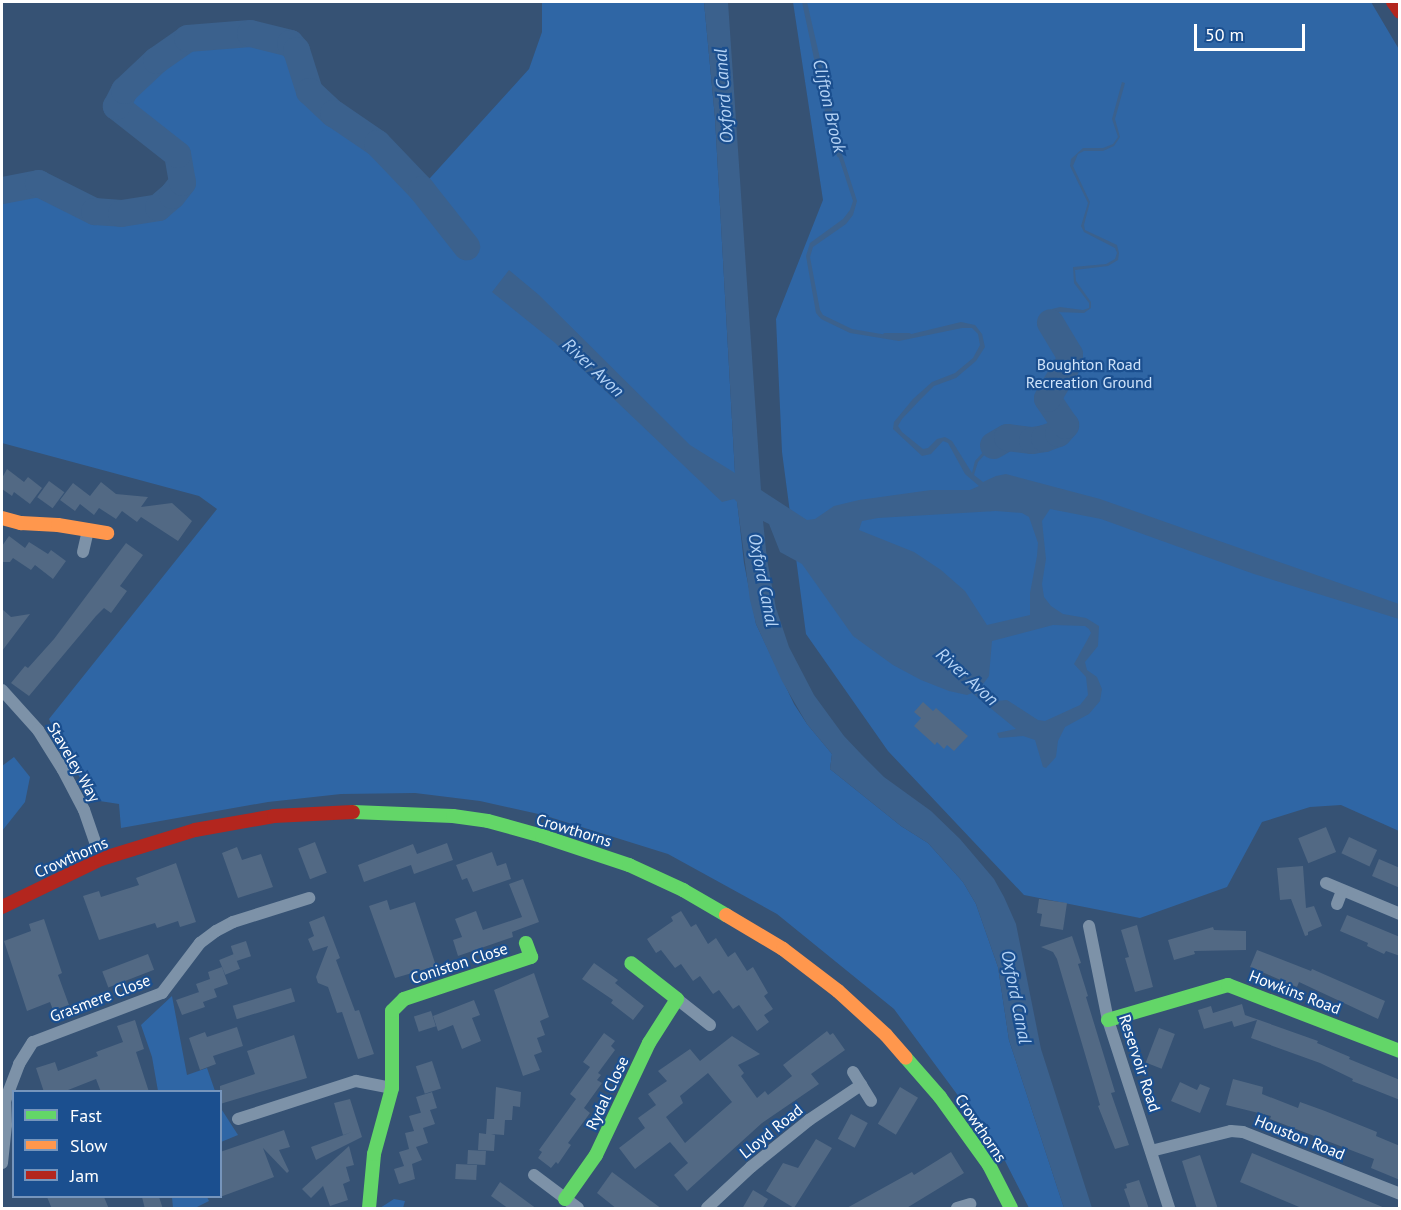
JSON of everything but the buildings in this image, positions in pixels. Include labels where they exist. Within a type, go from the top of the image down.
[{"type":"street","points":[[1393,2],[1400,12]]},
{"type":"street","points":[[2,518],[21,523],[107,534]]},
{"type":"street","points":[[83,552],[88,530]]},
{"type":"street","name":"Staveley Way","points":[[2,690],[38,730],[63,770],[84,810],[101,859]]},
{"type":"street","name":"Crowthorns","points":[[2,907],[101,859],[195,830],[217,826],[274,816],[339,811],[378,811],[488,821],[629,865],[734,917],[783,949],[838,991],[886,1035],[940,1097],[988,1165],[1011,1209]]},
{"type":"street","points":[[1326,883],[1400,914]]},
{"type":"street","points":[[1337,904],[1342,891]]},
{"type":"street","name":"Grasmere Close","points":[[2,1163],[6,1125],[5,1101],[19,1064],[33,1042],[162,993],[200,943],[216,931],[233,922],[309,898]]},
{"type":"street","name":"Reservoir Road","points":[[1089,926],[1108,1020],[1169,1209]]},
{"type":"street","name":"Coniston Close","points":[[369,1209],[374,1154],[392,1088],[394,1062],[392,1011],[404,999],[531,957],[526,943]]},
{"type":"street","points":[[631,963],[710,1025]]},
{"type":"street","name":"Howkins Road","points":[[1108,1020],[1228,985],[1400,1051]]},
{"type":"street","name":"Rydal Close","points":[[565,1199],[596,1155],[649,1043],[677,999]]},
{"type":"street","points":[[853,1072],[871,1101]]},
{"type":"street","points":[[238,1119],[356,1081],[392,1088]]},
{"type":"street","name":"Lloyd Road","points":[[707,1209],[751,1167],[800,1127],[861,1085]]},
{"type":"street","name":"Houston Road","points":[[1151,1151],[1231,1131],[1243,1132],[1400,1194]]},
{"type":"street","points":[[534,1175],[578,1209]]},
{"type":"green space","points":[[542,2],[704,2],[715,118],[736,491],[744,563],[756,624],[794,704],[832,754],[830,769],[901,826],[928,843],[963,882],[976,904],[998,967],[1009,1040],[1064,1208],[1029,1208],[1002,1155],[894,1009],[777,914],[668,854],[543,815],[480,801],[415,793],[341,794],[268,802],[121,828],[119,804],[93,800],[59,742],[49,719],[217,509],[199,496],[2,443],[2,190],[38,183],[94,211],[121,213],[158,206],[172,195],[182,182],[177,154],[116,106],[124,90],[156,60],[187,38],[250,33],[290,43],[296,50],[309,91],[333,113],[377,143],[421,188],[529,69],[542,32]]},
{"type":"green space","name":"Boughton Road Recreation Ground","points":[[793,2],[1371,2],[1400,51],[1399,831],[1341,805],[1310,807],[1262,822],[1227,887],[1140,918],[1024,895],[888,751],[806,634],[782,452],[776,319],[823,200]]},
{"type":"green space","points":[[14,757],[30,777],[25,802],[2,831],[2,766]]},
{"type":"green space","points":[[172,996],[187,1075],[207,1068],[215,1090],[158,1090],[152,1057],[141,1025]]},
{"type":"green space","points":[[222,1110],[238,1135],[222,1142]]},
{"type":"green space","points":[[172,1198],[208,1198],[209,1201],[195,1208],[173,1208]]},
{"type":"green space","points":[[394,1199],[405,1201],[403,1208],[380,1208]]},
{"type":"water","name":"Oxford Canal","points":[[704,2],[728,2],[761,490],[807,520],[815,519],[834,506],[859,500],[931,490],[970,490],[979,486],[965,474],[948,443],[943,441],[931,454],[922,456],[893,429],[894,422],[913,399],[932,382],[955,373],[973,358],[980,345],[978,334],[972,328],[962,328],[899,341],[850,333],[821,319],[816,313],[806,256],[810,243],[843,219],[853,201],[838,155],[816,68],[802,2],[807,2],[842,154],[857,201],[853,215],[846,224],[813,247],[810,257],[820,310],[823,315],[852,329],[899,337],[961,322],[975,325],[982,334],[985,347],[976,361],[956,378],[934,386],[919,401],[898,426],[902,432],[923,449],[928,448],[937,439],[945,437],[952,441],[972,473],[975,461],[986,449],[1005,436],[1048,438],[1063,425],[1047,407],[1045,398],[1066,363],[1066,353],[1053,333],[1048,319],[1052,309],[1060,307],[1083,310],[1089,308],[1089,303],[1074,283],[1073,267],[1106,264],[1115,259],[1117,253],[1115,248],[1084,232],[1081,226],[1088,203],[1070,166],[1071,159],[1083,148],[1103,148],[1113,144],[1118,137],[1112,119],[1122,82],[1125,83],[1115,119],[1120,137],[1114,146],[1103,151],[1084,151],[1078,154],[1073,166],[1090,202],[1084,225],[1085,230],[1117,245],[1119,253],[1118,260],[1108,266],[1075,270],[1076,281],[1091,302],[1091,308],[1084,313],[1055,312],[1051,320],[1069,351],[1068,365],[1049,399],[1065,423],[1059,434],[1050,440],[1007,440],[988,451],[978,462],[974,475],[983,482],[1006,474],[1100,499],[1399,604],[1399,619],[1254,574],[1101,519],[1050,509],[1042,521],[1046,559],[1042,584],[1044,597],[1051,606],[1063,614],[1086,618],[1099,626],[1098,646],[1085,662],[1087,670],[1097,677],[1102,689],[1100,701],[1089,714],[1065,727],[1058,741],[1056,757],[1046,768],[1043,767],[1035,740],[1023,736],[999,738],[997,733],[1016,729],[972,693],[967,695],[949,691],[921,680],[893,665],[853,636],[802,564],[780,552],[769,524],[763,521],[776,608],[789,647],[814,695],[844,736],[884,777],[931,811],[960,839],[994,879],[1004,897],[1016,924],[1041,1049],[1092,1208],[1064,1208],[1009,1040],[998,967],[976,904],[963,882],[928,843],[901,826],[830,769],[832,754],[807,724],[782,681],[756,624],[750,600],[737,502],[734,499],[722,502],[554,342],[492,292],[509,270],[539,295],[690,445],[735,473],[715,118]],"holes":[[[996,511],[1022,513],[1029,517],[1038,543],[1037,556],[1030,593],[1030,615],[987,625],[965,591],[941,570],[914,552],[859,530],[862,521],[878,518]],[[1053,625],[1085,626],[1089,629],[1091,633],[1074,664],[1086,677],[1088,695],[1080,705],[1045,721],[1038,720],[1007,700],[995,701],[981,687],[989,676],[992,641]]]},
{"type":"waterway","name":"River Avon","points":[[2,190],[38,183],[94,211],[121,213],[158,207],[182,182],[177,154],[116,106],[124,90],[156,60],[187,38],[250,33],[290,43],[296,50],[309,91],[333,113],[377,143],[421,189],[466,246]]},
{"type":"waterway","name":"Clifton Brook","points":[[827,110],[839,154]]},
{"type":"waterway","points":[[993,445],[1007,437],[1032,440],[1044,438],[1058,433],[1065,425],[1047,398],[1069,361],[1069,354],[1050,322]]},
{"type":"waterway","name":"Clifton Brook","points":[[885,335],[909,335]]},
{"type":"traffic: fast","points":[[353,812],[453,816],[488,821],[629,865],[683,890],[726,915]]},
{"type":"traffic: fast","points":[[369,1208],[374,1154],[392,1088],[392,1011],[404,999],[531,957],[526,943]]},
{"type":"traffic: fast","points":[[565,1199],[596,1155],[649,1043],[677,999],[631,963]]},
{"type":"traffic: fast","points":[[1108,1020],[1228,985],[1400,1051]]},
{"type":"traffic: fast","points":[[906,1058],[940,1097],[989,1165],[1011,1208]]},
{"type":"traffic: slow","points":[[2,518],[21,523],[58,525],[107,533]]},
{"type":"traffic: slow","points":[[726,915],[783,949],[838,991],[886,1035],[906,1058]]},
{"type":"traffic: jam","points":[[1393,2],[1400,12]]},
{"type":"traffic: jam","points":[[2,907],[101,859],[195,830],[274,816],[353,812]]}]
